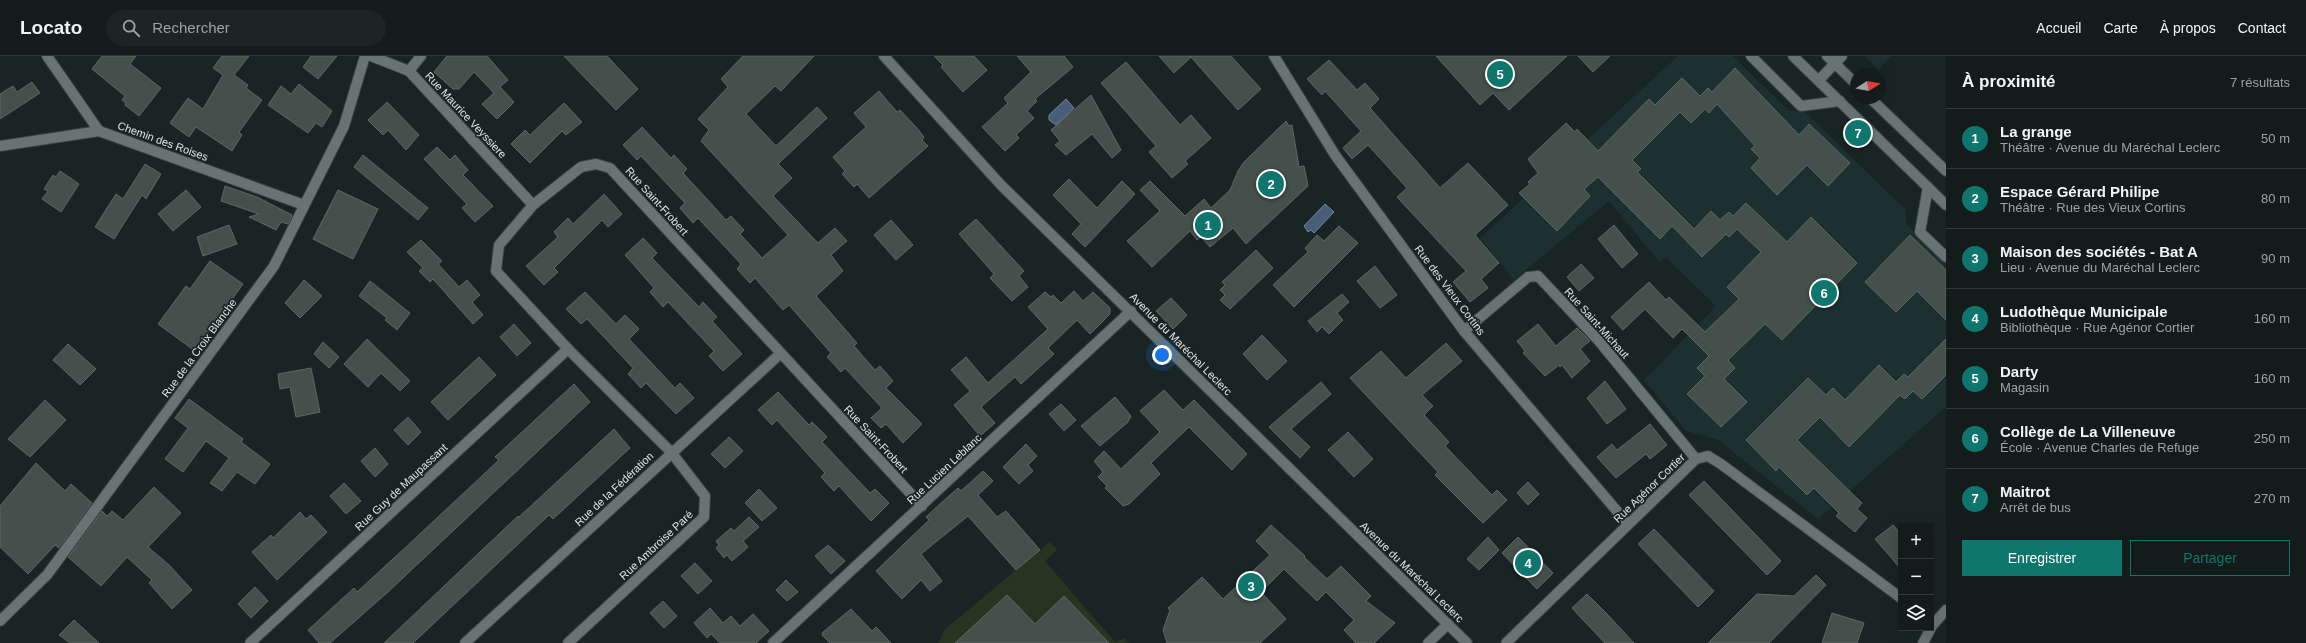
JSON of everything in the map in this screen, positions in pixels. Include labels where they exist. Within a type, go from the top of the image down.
[{"type":"street","points":[[0,146],[99,131],[47,56]]},
{"type":"street","name":"Rue de la Croix Blanche","points":[[0,621],[47,575],[274,266],[344,126],[364,56]]},
{"type":"street","name":"Rue Maurice Veyssiere","points":[[371,56],[409,71],[533,205]]},
{"type":"street","points":[[409,71],[421,56]]},
{"type":"street","name":"Avenue du Maréchal Leclerc","points":[[884,56],[1001,185],[1131,311],[1467,643]]},
{"type":"street","name":"Rue des Vieux Cortins","points":[[1274,56],[1335,155],[1464,331],[1628,524]]},
{"type":"street","points":[[1751,56],[1801,106],[1840,101]]},
{"type":"street","points":[[1793,56],[1946,204]]},
{"type":"street","points":[[1827,56],[1850,78]]},
{"type":"street","points":[[1819,80],[1842,56]]},
{"type":"street","points":[[1876,104],[1946,171]]},
{"type":"street","name":"Chemin des Roises","points":[[99,131],[304,205]]},
{"type":"street","name":"Rue Saint-Frobert","points":[[671,452],[568,349],[496,271],[499,245],[533,205],[581,167],[596,164],[610,168],[780,354],[922,506]]},
{"type":"street","points":[[1928,187],[1920,232],[1946,257]]},
{"type":"street","name":"Rue Saint-Michaut","points":[[1464,331],[1528,277],[1538,276],[1598,340],[1696,459]]},
{"type":"street","name":"Rue Lucien Leblanc","points":[[773,643],[1131,311]]},
{"type":"street","name":"Rue Guy de Maupassant","points":[[250,643],[568,349]]},
{"type":"street","name":"Rue de la Fédération","points":[[465,643],[671,452],[780,354]]},
{"type":"street","name":"Rue Ambroise Paré","points":[[568,643],[704,517],[705,496],[671,452]]},
{"type":"street","name":"Rue Agénor Cortier","points":[[1506,643],[1696,459],[1708,456],[1721,464],[1898,596]]},
{"type":"street","points":[[1934,622],[1946,610]]},
{"type":"street","points":[[1428,643],[1448,624]]},
{"type":"street","points":[[1923,643],[1928,631]]},
{"type":"shaded area","points":[[1678,56],[1733,56],[1789,111],[1804,111],[1906,210],[1906,224],[1946,263],[1946,407],[1818,519],[1718,440],[1686,431],[1644,380],[1716,306],[1666,258],[1660,263],[1609,201],[1514,280],[1480,238]]},
{"type":"shaded area","points":[[1865,56],[1891,56],[1880,68],[1876,68]]},
{"type":"green space","points":[[1050,542],[1057,550],[1045,561],[1115,642],[1124,638],[1129,643],[937,643],[939,642],[944,630]]},
{"type":"water","points":[[1066,99],[1074,108],[1056,125],[1049,120],[1049,115]]},
{"type":"water","points":[[1325,204],[1334,212],[1314,233],[1311,230],[1308,232],[1304,226]]},
{"type":"building","points":[[102,56],[136,56],[130,64],[161,88],[139,116],[125,105],[126,103],[122,100],[125,96],[92,69]]},
{"type":"building","points":[[222,56],[249,56],[234,75],[248,85],[246,88],[262,100],[239,132],[242,135],[232,151],[196,127],[189,137],[170,123],[188,98],[203,109],[223,75],[213,68]]},
{"type":"building","points":[[311,56],[337,56],[318,79],[303,67]]},
{"type":"building","points":[[447,56],[487,56],[508,80],[500,87],[514,102],[497,119],[482,104],[494,93],[474,72],[459,89],[453,89],[434,72]]},
{"type":"building","points":[[564,56],[607,56],[638,89],[616,110]]},
{"type":"building","points":[[743,56],[814,56],[781,91],[775,86],[746,114],[776,146],[817,107],[827,118],[778,164],[792,178],[773,196],[818,243],[835,228],[847,241],[831,255],[843,271],[816,296],[857,343],[854,346],[875,370],[880,366],[893,381],[886,388],[922,424],[903,443],[886,424],[881,428],[871,418],[882,408],[845,368],[841,372],[827,357],[831,353],[789,305],[783,310],[755,278],[750,283],[737,269],[741,264],[698,218],[693,223],[680,208],[685,203],[641,156],[637,160],[623,145],[642,127],[671,158],[674,155],[687,169],[683,173],[726,220],[731,216],[744,230],[740,234],[762,258],[788,235],[701,141],[709,130],[698,119],[728,87],[721,79]]},
{"type":"building","points":[[934,56],[974,56],[987,70],[963,92],[941,67],[943,65]]},
{"type":"building","points":[[1017,56],[1064,56],[1073,67],[1035,99],[1037,101],[1027,111],[1034,118],[1016,135],[1019,138],[1005,151],[982,127],[1008,103],[1004,98],[1031,72]]},
{"type":"building","points":[[1159,56],[1231,56],[1261,89],[1238,110],[1191,57],[1174,73]]},
{"type":"building","points":[[1436,56],[1567,56],[1509,110],[1493,93],[1480,105]]},
{"type":"building","points":[[1578,56],[1610,56],[1593,72]]},
{"type":"building","points":[[1329,60],[1357,90],[1365,83],[1379,99],[1370,108],[1440,188],[1468,163],[1508,205],[1475,235],[1499,263],[1481,279],[1488,288],[1470,302],[1453,282],[1466,271],[1397,197],[1407,188],[1368,145],[1352,159],[1343,148],[1361,131],[1325,91],[1322,95],[1307,79]]},
{"type":"building","points":[[1126,62],[1180,125],[1191,115],[1211,138],[1185,161],[1188,164],[1172,178],[1149,152],[1156,146],[1101,83]]},
{"type":"building","points":[[1735,68],[1799,135],[1809,124],[1850,163],[1828,186],[1807,165],[1777,195],[1751,168],[1760,158],[1751,149],[1755,146],[1717,104],[1709,113],[1705,109],[1691,123],[1680,112],[1632,160],[1641,169],[1637,172],[1694,229],[1711,211],[1720,220],[1729,212],[1733,216],[1746,203],[1787,242],[1811,217],[1857,263],[1782,340],[1765,324],[1728,360],[1735,368],[1724,379],[1747,402],[1721,427],[1687,394],[1705,376],[1697,368],[1709,356],[1682,329],[1673,338],[1645,309],[1623,330],[1611,317],[1649,282],[1666,300],[1669,297],[1705,332],[1739,299],[1727,287],[1761,252],[1737,229],[1729,237],[1726,234],[1702,257],[1672,226],[1660,239],[1598,177],[1584,189],[1590,196],[1557,231],[1519,193],[1530,184],[1528,182],[1538,173],[1528,159],[1566,123],[1575,132],[1577,129],[1598,151],[1649,99],[1655,105],[1682,78],[1700,96],[1708,88],[1712,92]]},
{"type":"building","points":[[32,82],[40,93],[0,119],[0,94],[13,86],[17,92]]},
{"type":"building","points":[[299,84],[332,111],[322,127],[316,123],[308,133],[268,105],[281,86],[291,94]]},
{"type":"building","points":[[879,91],[897,112],[900,110],[916,127],[924,137],[922,140],[928,146],[869,198],[857,184],[854,187],[842,174],[845,171],[833,157],[866,127],[854,113]]},
{"type":"building","points":[[1091,95],[1121,150],[1112,158],[1092,134],[1066,155],[1055,145],[1060,141],[1051,130]]},
{"type":"building","points":[[387,102],[419,135],[406,150],[388,130],[383,135],[368,120]]},
{"type":"building","points":[[564,103],[582,122],[566,135],[562,131],[530,163],[511,144],[525,130],[530,135]]},
{"type":"building","points":[[1286,121],[1289,126],[1292,125],[1299,167],[1304,166],[1308,186],[1246,244],[1233,228],[1210,247],[1201,237],[1197,240],[1190,231],[1152,267],[1127,241],[1160,211],[1140,190],[1150,181],[1185,216],[1204,199],[1211,208],[1230,190],[1238,171],[1244,162]]},
{"type":"building","points":[[437,147],[450,160],[455,155],[468,170],[463,175],[493,206],[475,222],[462,208],[467,204],[424,159]]},
{"type":"building","points":[[363,155],[428,208],[418,220],[354,167]]},
{"type":"building","points":[[145,164],[161,174],[146,199],[142,195],[114,239],[95,227],[116,194],[123,199]]},
{"type":"building","points":[[60,171],[79,184],[61,212],[42,199],[48,191],[44,189],[53,175],[56,177]]},
{"type":"building","points":[[1069,179],[1097,208],[1122,181],[1135,194],[1085,247],[1072,234],[1081,224],[1053,195]]},
{"type":"building","points":[[225,186],[257,197],[292,215],[288,224],[281,222],[276,230],[249,217],[259,214],[221,201]]},
{"type":"building","points":[[186,190],[201,207],[173,231],[158,214]]},
{"type":"building","points":[[338,190],[378,209],[353,259],[313,239]]},
{"type":"building","points":[[604,194],[622,214],[608,227],[602,220],[554,268],[558,272],[544,285],[526,266],[558,237],[554,232],[568,218],[573,224]]},
{"type":"building","points":[[976,219],[1024,271],[1019,276],[1028,287],[1012,301],[990,278],[994,274],[959,234]]},
{"type":"building","points":[[891,220],[913,245],[896,260],[874,235]]},
{"type":"building","points":[[229,225],[237,244],[203,256],[197,237]]},
{"type":"building","points":[[1614,225],[1638,254],[1622,268],[1598,239]]},
{"type":"building","points":[[1339,226],[1358,243],[1294,307],[1273,285],[1308,252],[1305,248],[1317,235],[1324,241]]},
{"type":"building","points":[[1910,235],[1946,270],[1946,320],[1917,291],[1896,312],[1865,282]]},
{"type":"building","points":[[643,238],[657,253],[652,258],[699,307],[703,302],[717,317],[712,321],[742,354],[723,371],[709,356],[714,351],[668,302],[663,307],[650,292],[654,288],[625,255]]},
{"type":"building","points":[[421,240],[442,261],[438,264],[459,287],[467,280],[480,295],[472,302],[483,315],[473,324],[433,279],[430,282],[419,271],[423,268],[407,252]]},
{"type":"building","points":[[1256,250],[1273,268],[1230,309],[1220,300],[1225,295],[1220,290],[1225,285],[1222,282]]},
{"type":"building","points":[[210,261],[243,284],[195,351],[158,324],[186,286],[190,289]]},
{"type":"building","points":[[1581,264],[1594,278],[1579,291],[1567,277]]},
{"type":"building","points":[[1375,266],[1397,295],[1380,308],[1357,281]]},
{"type":"building","points":[[304,280],[322,296],[300,318],[285,303]]},
{"type":"building","points":[[370,281],[410,313],[397,330],[385,320],[387,318],[359,296]]},
{"type":"building","points":[[1074,291],[1083,301],[1093,292],[1110,308],[1110,314],[1090,334],[1077,320],[1048,348],[1054,354],[1021,384],[1015,377],[981,407],[995,423],[980,436],[954,405],[970,391],[951,370],[966,357],[988,383],[1048,329],[1028,307],[1045,292],[1051,297],[1053,295],[1061,303]]},
{"type":"building","points":[[585,292],[616,324],[625,315],[639,329],[629,339],[675,388],[680,383],[694,398],[676,414],[646,383],[641,388],[628,374],[633,368],[587,319],[581,324],[566,309]]},
{"type":"building","points":[[1342,294],[1349,302],[1337,313],[1343,320],[1329,334],[1322,327],[1317,332],[1308,321]]},
{"type":"building","points":[[1171,298],[1187,315],[1173,329],[1156,311]]},
{"type":"building","points":[[514,324],[531,343],[517,356],[500,337]]},
{"type":"building","points":[[1538,324],[1556,346],[1577,328],[1590,341],[1580,349],[1590,361],[1572,378],[1562,365],[1560,367],[1559,365],[1545,376],[1523,353],[1525,351],[1517,341]]},
{"type":"building","points":[[1262,335],[1287,361],[1267,380],[1243,354]]},
{"type":"building","points":[[367,339],[410,381],[400,391],[381,373],[368,387],[344,364]]},
{"type":"building","points":[[1946,339],[1946,375],[1922,399],[1913,391],[1905,399],[1900,395],[1849,447],[1820,417],[1797,440],[1862,503],[1857,509],[1867,518],[1855,532],[1836,516],[1839,513],[1814,488],[1807,495],[1779,467],[1776,471],[1746,440],[1808,378],[1826,395],[1833,388],[1845,400],[1879,365],[1896,382],[1904,374],[1908,377]]},
{"type":"building","points":[[323,342],[339,357],[329,368],[314,354]]},
{"type":"building","points":[[1446,343],[1462,361],[1422,395],[1433,406],[1424,415],[1449,442],[1445,446],[1492,495],[1497,490],[1507,500],[1483,523],[1435,475],[1438,472],[1350,378],[1381,351],[1406,378]]},
{"type":"building","points":[[68,344],[96,369],[80,385],[53,360]]},
{"type":"building","points":[[479,357],[496,375],[448,420],[431,402]]},
{"type":"building","points":[[311,368],[320,412],[296,417],[290,387],[280,389],[278,374]]},
{"type":"building","points":[[1605,381],[1626,409],[1607,424],[1587,398]]},
{"type":"building","points":[[1321,382],[1331,394],[1291,429],[1310,447],[1300,458],[1269,427]]},
{"type":"building","points":[[574,384],[590,402],[388,592],[330,643],[319,643],[308,630],[354,588],[357,592],[406,547],[499,460],[495,457]]},
{"type":"building","points":[[1164,390],[1183,410],[1194,400],[1247,454],[1232,470],[1189,427],[1151,463],[1160,474],[1129,504],[1123,506],[1105,488],[1107,486],[1098,477],[1103,472],[1094,461],[1104,451],[1121,469],[1160,432],[1140,411]]},
{"type":"building","points":[[778,392],[809,425],[812,422],[827,437],[822,442],[870,493],[875,489],[889,503],[871,521],[839,486],[834,491],[821,477],[825,473],[777,420],[772,425],[758,410]]},
{"type":"building","points":[[1115,397],[1131,416],[1128,422],[1100,446],[1081,426]]},
{"type":"building","points":[[189,399],[243,439],[241,442],[270,464],[255,484],[237,472],[222,491],[210,483],[229,458],[206,441],[183,472],[165,459],[188,428],[175,418]]},
{"type":"building","points":[[45,400],[66,420],[30,457],[8,439]]},
{"type":"building","points":[[1061,404],[1076,420],[1064,431],[1049,414]]},
{"type":"building","points":[[408,417],[421,432],[408,445],[394,430]]},
{"type":"building","points":[[1650,424],[1667,445],[1650,459],[1646,454],[1616,478],[1597,457],[1612,444],[1617,450]]},
{"type":"building","points":[[614,429],[630,448],[553,519],[549,515],[413,643],[384,643],[518,516],[519,517]]},
{"type":"building","points":[[1348,432],[1373,459],[1354,477],[1328,450]]},
{"type":"building","points":[[729,437],[743,451],[725,468],[711,454]]},
{"type":"building","points":[[1026,444],[1037,456],[1028,465],[1033,471],[1019,484],[1003,467]]},
{"type":"building","points":[[375,448],[388,464],[375,477],[361,461]]},
{"type":"building","points":[[36,463],[65,491],[71,484],[92,503],[59,548],[55,545],[28,574],[0,547],[0,506]]},
{"type":"building","points":[[983,471],[993,481],[978,495],[997,517],[1006,511],[1040,550],[1016,570],[968,516],[921,554],[942,581],[930,591],[921,580],[902,599],[876,571],[929,520],[926,517],[958,488],[961,491]]},
{"type":"building","points":[[1704,481],[1781,561],[1767,575],[1689,495]]},
{"type":"building","points":[[1528,482],[1539,494],[1528,505],[1517,493]]},
{"type":"building","points":[[344,483],[361,501],[346,514],[330,496]]},
{"type":"building","points":[[154,487],[181,513],[148,547],[169,565],[192,590],[172,609],[149,583],[152,580],[127,557],[101,586],[68,557],[102,511],[107,516],[112,511],[123,520]]},
{"type":"building","points":[[759,489],[777,508],[762,521],[745,503]]},
{"type":"building","points":[[300,512],[306,519],[311,515],[327,532],[277,580],[252,552],[271,535],[273,538]]},
{"type":"building","points":[[749,517],[759,527],[743,541],[748,547],[732,561],[727,555],[724,558],[716,548],[719,545],[716,541],[731,528],[734,531]]},
{"type":"building","points":[[1271,525],[1305,556],[1304,557],[1327,579],[1341,566],[1371,596],[1366,601],[1395,623],[1374,643],[1356,643],[1344,630],[1354,620],[1326,592],[1317,601],[1284,569],[1261,592],[1286,619],[1260,643],[1167,643],[1163,630],[1170,610],[1168,608],[1202,577],[1223,599],[1270,555],[1256,541]]},
{"type":"building","points":[[1893,525],[1898,531],[1898,566],[1875,539]]},
{"type":"building","points":[[1654,529],[1714,591],[1698,607],[1638,544]]},
{"type":"building","points":[[1488,537],[1499,550],[1479,570],[1467,559]]},
{"type":"building","points":[[1518,537],[1553,573],[1537,589],[1502,553]]},
{"type":"building","points":[[828,545],[845,561],[831,574],[815,556]]},
{"type":"building","points":[[695,563],[712,581],[698,594],[681,576]]},
{"type":"building","points":[[1816,575],[1826,585],[1769,643],[1708,643],[1757,594],[1794,596]]},
{"type":"building","points":[[786,580],[798,592],[787,601],[776,590]]},
{"type":"building","points":[[255,587],[268,601],[251,618],[238,604]]},
{"type":"building","points":[[1587,594],[1634,643],[1605,643],[1572,608]]},
{"type":"building","points":[[1007,595],[1035,624],[1064,596],[1109,643],[955,643]]},
{"type":"building","points":[[663,601],[677,616],[664,628],[650,613]]},
{"type":"building","points":[[710,608],[723,623],[731,616],[740,626],[753,614],[769,631],[756,643],[720,643],[711,634],[707,638],[694,623]]},
{"type":"building","points":[[851,609],[872,631],[876,627],[891,643],[830,643],[822,635],[823,632]]},
{"type":"building","points":[[1832,613],[1864,623],[1857,643],[1822,643]]},
{"type":"building","points":[[74,620],[99,643],[70,643],[59,635]]},
{"type":"place","name":"Darty","points":[[1500,74]]},
{"type":"place","name":"Maitrot","points":[[1858,133]]},
{"type":"place","name":"Espace Gérard Philipe","points":[[1271,184]]},
{"type":"place","name":"La grange","points":[[1208,225]]},
{"type":"place","name":"Collège de La Villeneuve","points":[[1824,293]]},
{"type":"place","name":"Ludothèque Municipale","points":[[1528,563]]},
{"type":"place","name":"Maison des sociétés - Bat A","points":[[1251,586]]}]
